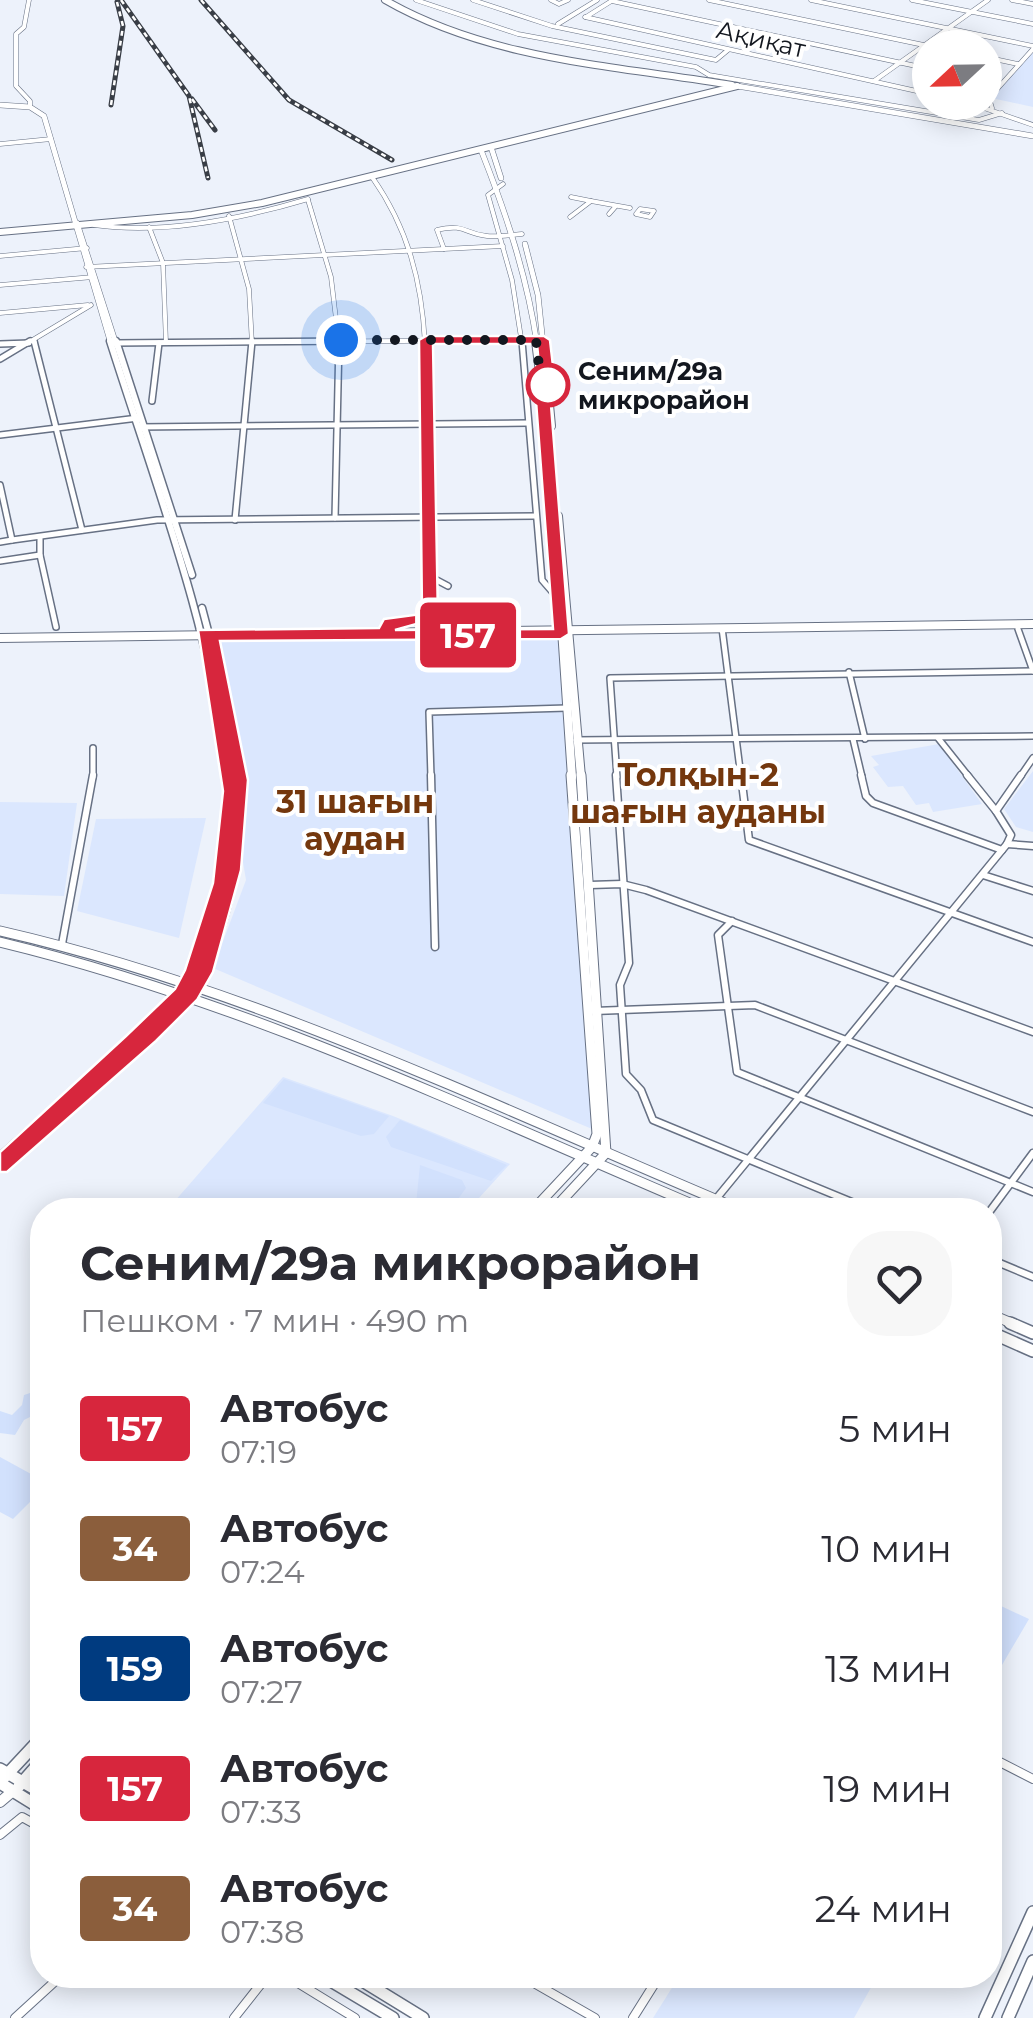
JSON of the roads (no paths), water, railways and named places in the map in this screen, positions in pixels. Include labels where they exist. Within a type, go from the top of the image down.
[{"type":"main road","points":[[385,0],[460,34],[547,53],[702,76],[738,86],[1033,136]]},
{"type":"main road","points":[[0,232],[228,210],[306,197],[738,86]]},
{"type":"main road","points":[[491,147],[519,234],[540,340],[606,1152],[563,1198]]},
{"type":"main road","points":[[481,150],[501,185]]},
{"type":"main road","points":[[207,634],[1033,626]]},
{"type":"main road","points":[[0,640],[207,634],[566,632]]},
{"type":"main road","points":[[544,1198],[592,1147],[598,1134],[590,886],[581,825]]},
{"type":"main road","points":[[0,931],[62,944],[193,983],[310,1027],[714,1198]]},
{"type":"main road","points":[[0,942],[186,994],[302,1037],[677,1198]]},
{"type":"main road","points":[[54,954],[62,944]]},
{"type":"main road","points":[[656,1189],[666,1178]]},
{"type":"main road","points":[[1002,1319],[1033,1333]]},
{"type":"main road","points":[[1002,1337],[1033,1351]]},
{"type":"main road","points":[[30,1750],[2,1777],[30,1790]]},
{"type":"main road","points":[[18,1786],[30,1773]]},
{"type":"main road","points":[[18,1786],[30,1798]]},
{"type":"main road","points":[[1002,1980],[1033,1912]]},
{"type":"main road","points":[[1008,2018],[1033,1961]]},
{"type":"main road","points":[[343,1988],[393,2018]]},
{"type":"main road","points":[[375,1988],[423,2018]]},
{"type":"main road","points":[[985,2018],[999,1988]]},
{"type":"street","points":[[29,0],[24,26],[16,34],[16,86],[30,101],[30,107]]},
{"type":"street","points":[[416,0],[468,23],[558,44],[696,67],[702,76],[912,108]]},
{"type":"street","points":[[473,0],[557,24],[716,60],[729,50]]},
{"type":"street","points":[[494,0],[502,10]]},
{"type":"street","points":[[550,0],[561,4],[568,0]]},
{"type":"street","points":[[584,0],[595,1]]},
{"type":"street","points":[[612,0],[912,65]]},
{"type":"street","name":"Ақиқат","points":[[612,0],[585,18],[912,90]]},
{"type":"street","points":[[709,0],[912,42]]},
{"type":"street","points":[[810,0],[948,28],[1032,50]]},
{"type":"street","points":[[912,0],[1033,24]]},
{"type":"street","points":[[945,30],[988,0]]},
{"type":"street","points":[[1012,0],[1033,4]]},
{"type":"street","points":[[557,24],[595,1]]},
{"type":"street","points":[[547,53],[558,44]]},
{"type":"street","points":[[1002,83],[1032,50]]},
{"type":"street","points":[[872,82],[912,54]]},
{"type":"street","points":[[1002,61],[1018,64]]},
{"type":"street","points":[[0,105],[30,107],[44,116],[98,304],[114,342],[207,634],[239,780],[232,870],[215,940],[193,983],[186,994],[0,1167]]},
{"type":"street","points":[[1002,113],[1033,125]]},
{"type":"street","points":[[0,144],[51,139]]},
{"type":"street","points":[[372,177],[412,252],[426,340],[431,616],[419,622],[390,622],[386,633]]},
{"type":"street","points":[[501,185],[488,195],[522,340],[542,580],[562,602]]},
{"type":"street","points":[[91,225],[119,229],[150,227],[229,216],[306,197],[330,254],[341,340],[335,518]]},
{"type":"street","points":[[572,197],[613,210],[630,208]]},
{"type":"street","points":[[570,217],[590,203]]},
{"type":"street","points":[[229,216],[245,259],[252,342],[235,520]]},
{"type":"street","points":[[444,250],[438,230],[466,225],[478,235],[519,234]]},
{"type":"street","points":[[150,227],[163,263],[163,343],[152,401]]},
{"type":"street","points":[[90,266],[503,246]]},
{"type":"street","points":[[0,256],[84,248]]},
{"type":"street","points":[[0,285],[93,277]]},
{"type":"street","points":[[0,313],[98,304]]},
{"type":"street","points":[[0,359],[98,304]]},
{"type":"street","points":[[114,342],[540,340]]},
{"type":"street","points":[[0,344],[32,341]]},
{"type":"street","points":[[32,341],[82,530]]},
{"type":"street","points":[[0,434],[138,418]]},
{"type":"street","points":[[140,427],[528,423]]},
{"type":"street","points":[[0,485],[12,540]]},
{"type":"street","points":[[0,542],[172,520],[536,516]]},
{"type":"street","points":[[40,537],[40,555],[56,627]]},
{"type":"street","points":[[0,560],[40,555]]},
{"type":"street","points":[[431,577],[448,586]]},
{"type":"street","points":[[842,1198],[648,1116],[641,1090],[626,1074],[620,979],[629,963],[610,678],[1033,671],[1016,626]]},
{"type":"street","points":[[722,630],[749,840],[1033,942]]},
{"type":"street","points":[[850,672],[865,739]]},
{"type":"street","points":[[434,947],[430,712],[571,708]]},
{"type":"street","points":[[574,740],[1033,736]]},
{"type":"street","points":[[717,1198],[1011,835],[938,738]]},
{"type":"street","points":[[853,739],[866,796],[874,802],[1005,847],[1033,846]]},
{"type":"street","points":[[62,944],[90,804],[96,760],[93,748]]},
{"type":"street","points":[[996,811],[1033,758]]},
{"type":"street","points":[[982,874],[1033,891]]},
{"type":"street","points":[[590,886],[622,884],[732,920],[1033,1032]]},
{"type":"street","points":[[732,920],[718,934],[738,1072],[1033,1192]]},
{"type":"street","points":[[0,1158],[186,994]]},
{"type":"street","points":[[595,1011],[755,1005],[1033,1112]]},
{"type":"street","points":[[1000,1198],[1033,1153]]},
{"type":"street","points":[[1002,1264],[1033,1277]]},
{"type":"street","points":[[1002,1763],[1033,1779]]},
{"type":"street","points":[[0,1802],[18,1786]]},
{"type":"street","points":[[0,1835],[22,1816],[30,1821]]},
{"type":"street","points":[[15,2018],[48,1988]]},
{"type":"street","points":[[234,2018],[258,1988]]},
{"type":"street","points":[[306,1988],[355,2018]]},
{"type":"street","points":[[543,1988],[595,2018]]},
{"type":"street","points":[[632,2018],[652,1988]]},
{"type":"railway","points":[[121,0],[189,96],[208,178]]},
{"type":"railway","points":[[201,0],[289,100],[392,160]]},
{"type":"railway","points":[[111,105],[123,26],[117,2]]},
{"type":"railway","points":[[192,99],[215,130]]},
{"type":"place","name":"Сеним/29а микрорайон","points":[[548,385]]},
{"type":"district","name":"Толқын-2 шағын ауданы","points":[[698,794]]},
{"type":"district","name":"31 шағын аудан","points":[[355,820]]}]
